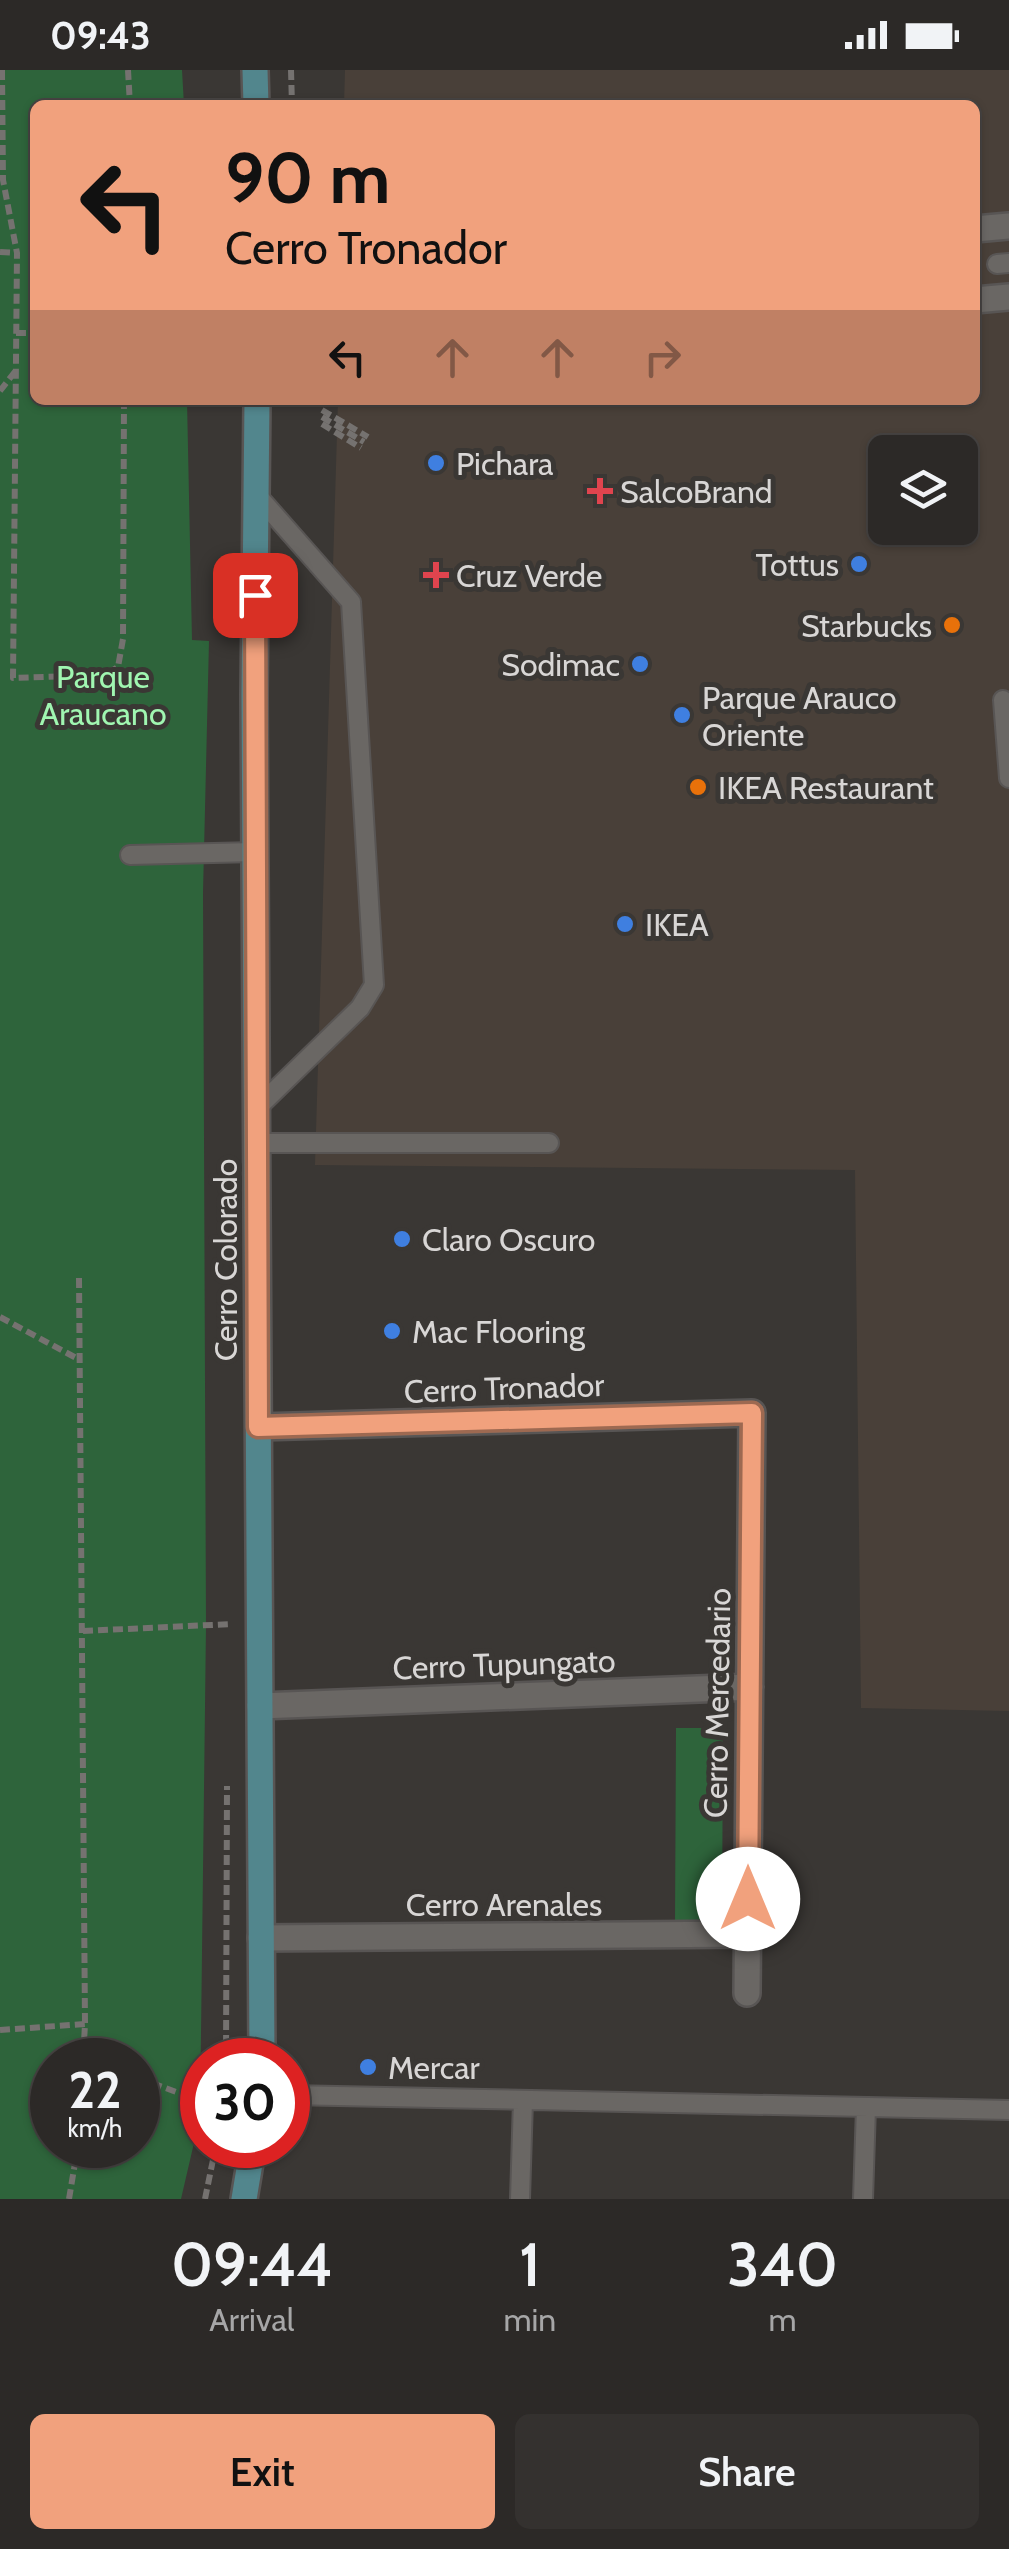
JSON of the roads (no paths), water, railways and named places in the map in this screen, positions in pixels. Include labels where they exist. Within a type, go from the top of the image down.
[{"type":"street","points":[[255,70],[256,100]]},
{"type":"street","points":[[980,229],[1009,226]]},
{"type":"street","points":[[980,300],[1009,297]]},
{"type":"street","name":"Cerro Colorado","points":[[257,405],[255,852],[262,2038]]},
{"type":"street","name":"Cerro Tronador","points":[[258,1427],[752,1413]]},
{"type":"street","name":"Cerro Mercedario","points":[[747,1993],[752,1413]]},
{"type":"street","name":"Cerro Tupungato","points":[[260,1706],[750,1687]]},
{"type":"street","name":"Cerro Arenales","points":[[261,1938],[748,1934]]},
{"type":"street","points":[[244,2199],[249,2168]]},
{"type":"lane","points":[[256,494],[351,602],[374,985],[360,1008],[257,1108]]},
{"type":"lane","points":[[1003,700],[1009,778]]},
{"type":"lane","points":[[130,855],[255,852]]},
{"type":"lane","points":[[257,1143],[549,1143]]},
{"type":"lane","points":[[310,2095],[1009,2110]]},
{"type":"lane","points":[[520,2199],[523,2100]]},
{"type":"lane","points":[[863,2199],[866,2107]]},
{"type":"place","name":"Pichara","points":[[436,463]]},
{"type":"place","name":"SalcoBrand","points":[[600,491]]},
{"type":"place","name":"Tottus","points":[[859,564]]},
{"type":"place","name":"Cruz Verde","points":[[436,575]]},
{"type":"place","name":"Starbucks","points":[[952,625]]},
{"type":"place","name":"Sodimac","points":[[640,664]]},
{"type":"place","name":"Parque Arauco Oriente","points":[[682,715]]},
{"type":"place","name":"IKEA Restaurant","points":[[698,787]]},
{"type":"place","name":"IKEA","points":[[625,924]]},
{"type":"place","name":"Claro Oscuro","points":[[402,1239]]},
{"type":"place","name":"Mac Flooring","points":[[392,1331]]},
{"type":"place","name":"Mercar","points":[[368,2067]]},
{"type":"park label","name":"Parque Araucano","points":[[103,694]]}]
